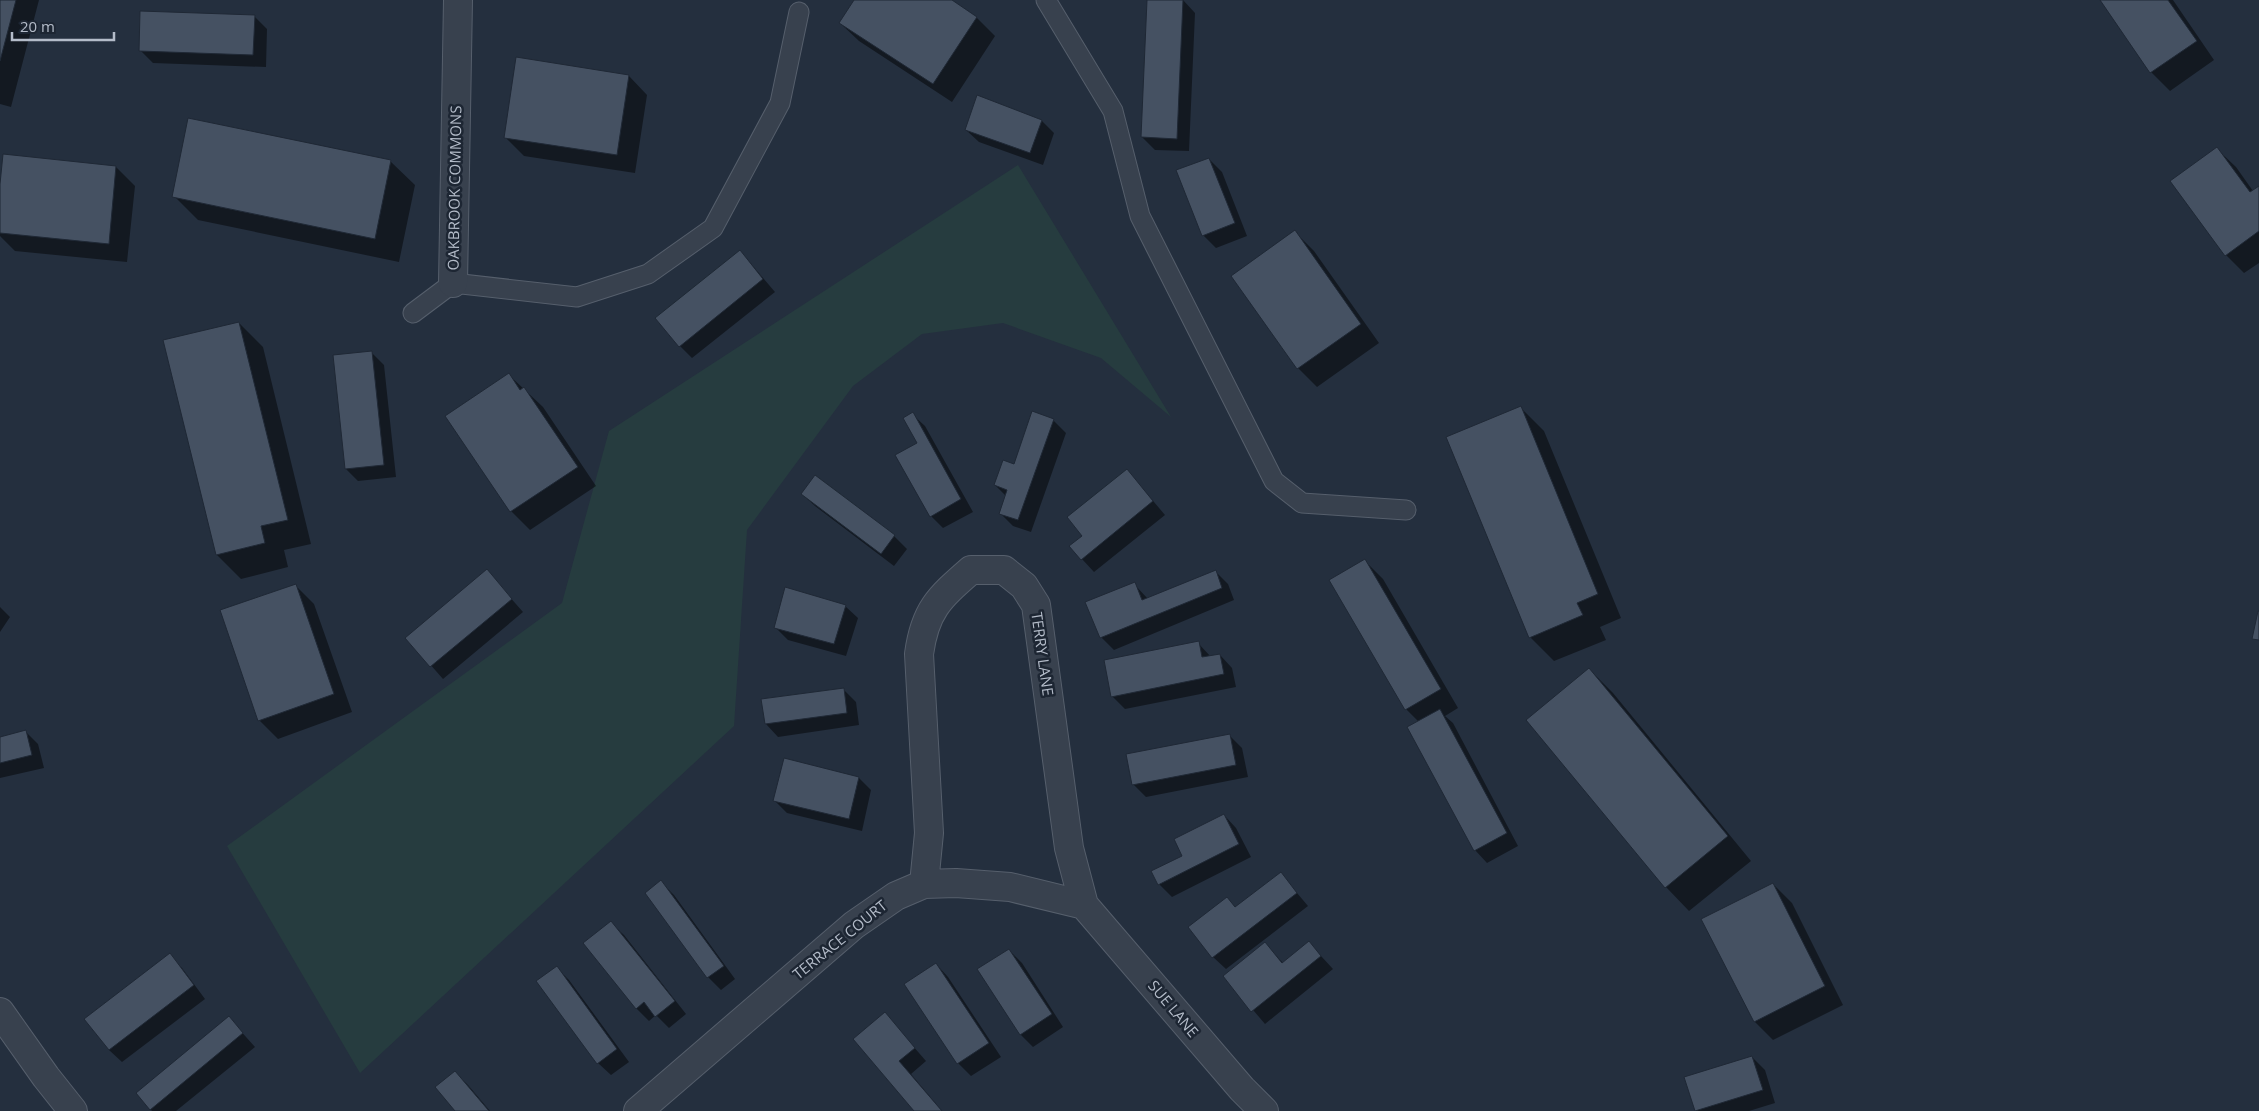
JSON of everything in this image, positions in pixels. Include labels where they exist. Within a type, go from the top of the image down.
[{"type":"street","name":"OAKBROOK COMMONS","points":[[453,283],[458,0]]},
{"type":"street","name":"TERRY LANE","points":[[924,884],[929,833],[919,654],[922,630],[940,597],[971,570],[1004,570],[1024,586],[1036,605],[1068,848],[1084,905]]},
{"type":"street","name":"TERRACE COURT","points":[[638,1111],[854,925],[896,896],[924,884],[956,883],[1010,887],[1084,905]]},
{"type":"street","name":"SUE LANE","points":[[1084,905],[1242,1089],[1264,1111]]},
{"type":"street","points":[[0,1012],[46,1077],[73,1111]]},
{"type":"lane","points":[[1046,0],[1113,111],[1140,216],[1274,481],[1302,503],[1406,510]]},
{"type":"lane","name":"OAKBROOK COMMONS","points":[[453,283],[577,297],[648,274],[713,228],[780,103],[799,12]]},
{"type":"lane","points":[[413,313],[453,283]]},
{"type":"green space","points":[[1018,165],[1171,417],[1101,358],[1003,323],[922,334],[853,386],[747,530],[734,726],[360,1073],[227,846],[562,603],[609,431]]},
{"type":"building","points":[[0,0],[16,0],[0,61]]},
{"type":"building","points":[[854,0],[952,0],[977,17],[933,84],[839,23]]},
{"type":"building","points":[[1147,0],[1183,0],[1177,139],[1141,137]]},
{"type":"building","points":[[2100,0],[2168,0],[2197,41],[2150,73]]},
{"type":"building","points":[[140,11],[255,15],[253,55],[139,51]]},
{"type":"building","points":[[516,57],[629,75],[617,155],[504,138]]},
{"type":"building","points":[[977,95],[1042,120],[1030,153],[965,130]]},
{"type":"building","points":[[188,118],[391,160],[375,239],[172,197]]},
{"type":"building","points":[[2217,147],[2250,192],[2259,186],[2259,231],[2225,256],[2170,181]]},
{"type":"building","points":[[3,154],[116,166],[109,244],[0,233],[0,184]]},
{"type":"building","points":[[1209,158],[1235,223],[1202,236],[1176,170]]},
{"type":"building","points":[[1295,230],[1361,324],[1297,369],[1231,276]]},
{"type":"building","points":[[740,250],[763,279],[679,347],[655,318]]},
{"type":"building","points":[[239,322],[288,520],[261,526],[265,543],[216,555],[163,340]]},
{"type":"building","points":[[372,351],[384,465],[345,469],[333,355]]},
{"type":"building","points":[[509,373],[520,390],[524,387],[578,467],[510,512],[445,416]]},
{"type":"building","points":[[1521,406],[1598,594],[1577,603],[1583,615],[1529,638],[1446,437]]},
{"type":"building","points":[[1032,411],[1054,419],[1018,520],[999,514],[1007,490],[994,485],[1003,460],[1014,464]]},
{"type":"building","points":[[913,412],[961,499],[930,517],[895,455],[917,443],[903,418]]},
{"type":"building","points":[[1127,469],[1153,501],[1081,560],[1069,546],[1082,536],[1067,517]]},
{"type":"building","points":[[815,475],[895,535],[881,554],[801,494]]},
{"type":"building","points":[[1365,559],[1441,689],[1405,710],[1329,580]]},
{"type":"building","points":[[487,569],[512,599],[430,667],[405,638]]},
{"type":"building","points":[[1216,570],[1222,588],[1100,638],[1085,602],[1135,582],[1142,600]]},
{"type":"building","points":[[296,584],[334,694],[258,721],[220,610]]},
{"type":"building","points":[[785,587],[846,605],[834,644],[774,628]]},
{"type":"building","points":[[2259,611],[2259,640],[2252,639]]},
{"type":"building","points":[[1199,641],[1202,657],[1220,654],[1224,674],[1111,697],[1104,660]]},
{"type":"building","points":[[1589,668],[1728,836],[1665,888],[1526,720]]},
{"type":"building","points":[[844,688],[847,713],[765,724],[761,699]]},
{"type":"building","points":[[1440,709],[1507,833],[1474,851],[1407,727]]},
{"type":"building","points":[[26,730],[32,755],[0,763],[0,737]]},
{"type":"building","points":[[1230,734],[1236,765],[1132,785],[1126,754]]},
{"type":"building","points":[[784,758],[859,777],[849,819],[773,801]]},
{"type":"building","points":[[1224,814],[1239,844],[1158,885],[1151,871],[1182,856],[1174,839]]},
{"type":"building","points":[[1281,872],[1297,893],[1212,958],[1188,927],[1227,897],[1235,907]]},
{"type":"building","points":[[661,880],[724,966],[707,978],[645,893]]},
{"type":"building","points":[[1773,883],[1825,986],[1754,1022],[1701,919]]},
{"type":"building","points":[[611,921],[675,1001],[655,1017],[644,1002],[636,1009],[583,943]]},
{"type":"building","points":[[1309,941],[1321,956],[1251,1012],[1223,976],[1265,942],[1282,963]]},
{"type":"building","points":[[1009,949],[1052,1014],[1020,1035],[977,969]]},
{"type":"building","points":[[170,953],[194,985],[109,1050],[84,1019]]},
{"type":"building","points":[[936,963],[989,1043],[957,1064],[904,984]]},
{"type":"building","points":[[557,966],[617,1049],[597,1064],[536,981]]},
{"type":"building","points":[[885,1012],[915,1048],[899,1061],[942,1111],[914,1111],[853,1039]]},
{"type":"building","points":[[229,1016],[243,1033],[150,1110],[136,1093]]},
{"type":"building","points":[[1752,1056],[1763,1090],[1695,1111],[1684,1077]]},
{"type":"building","points":[[455,1071],[489,1111],[455,1111],[435,1087]]}]
